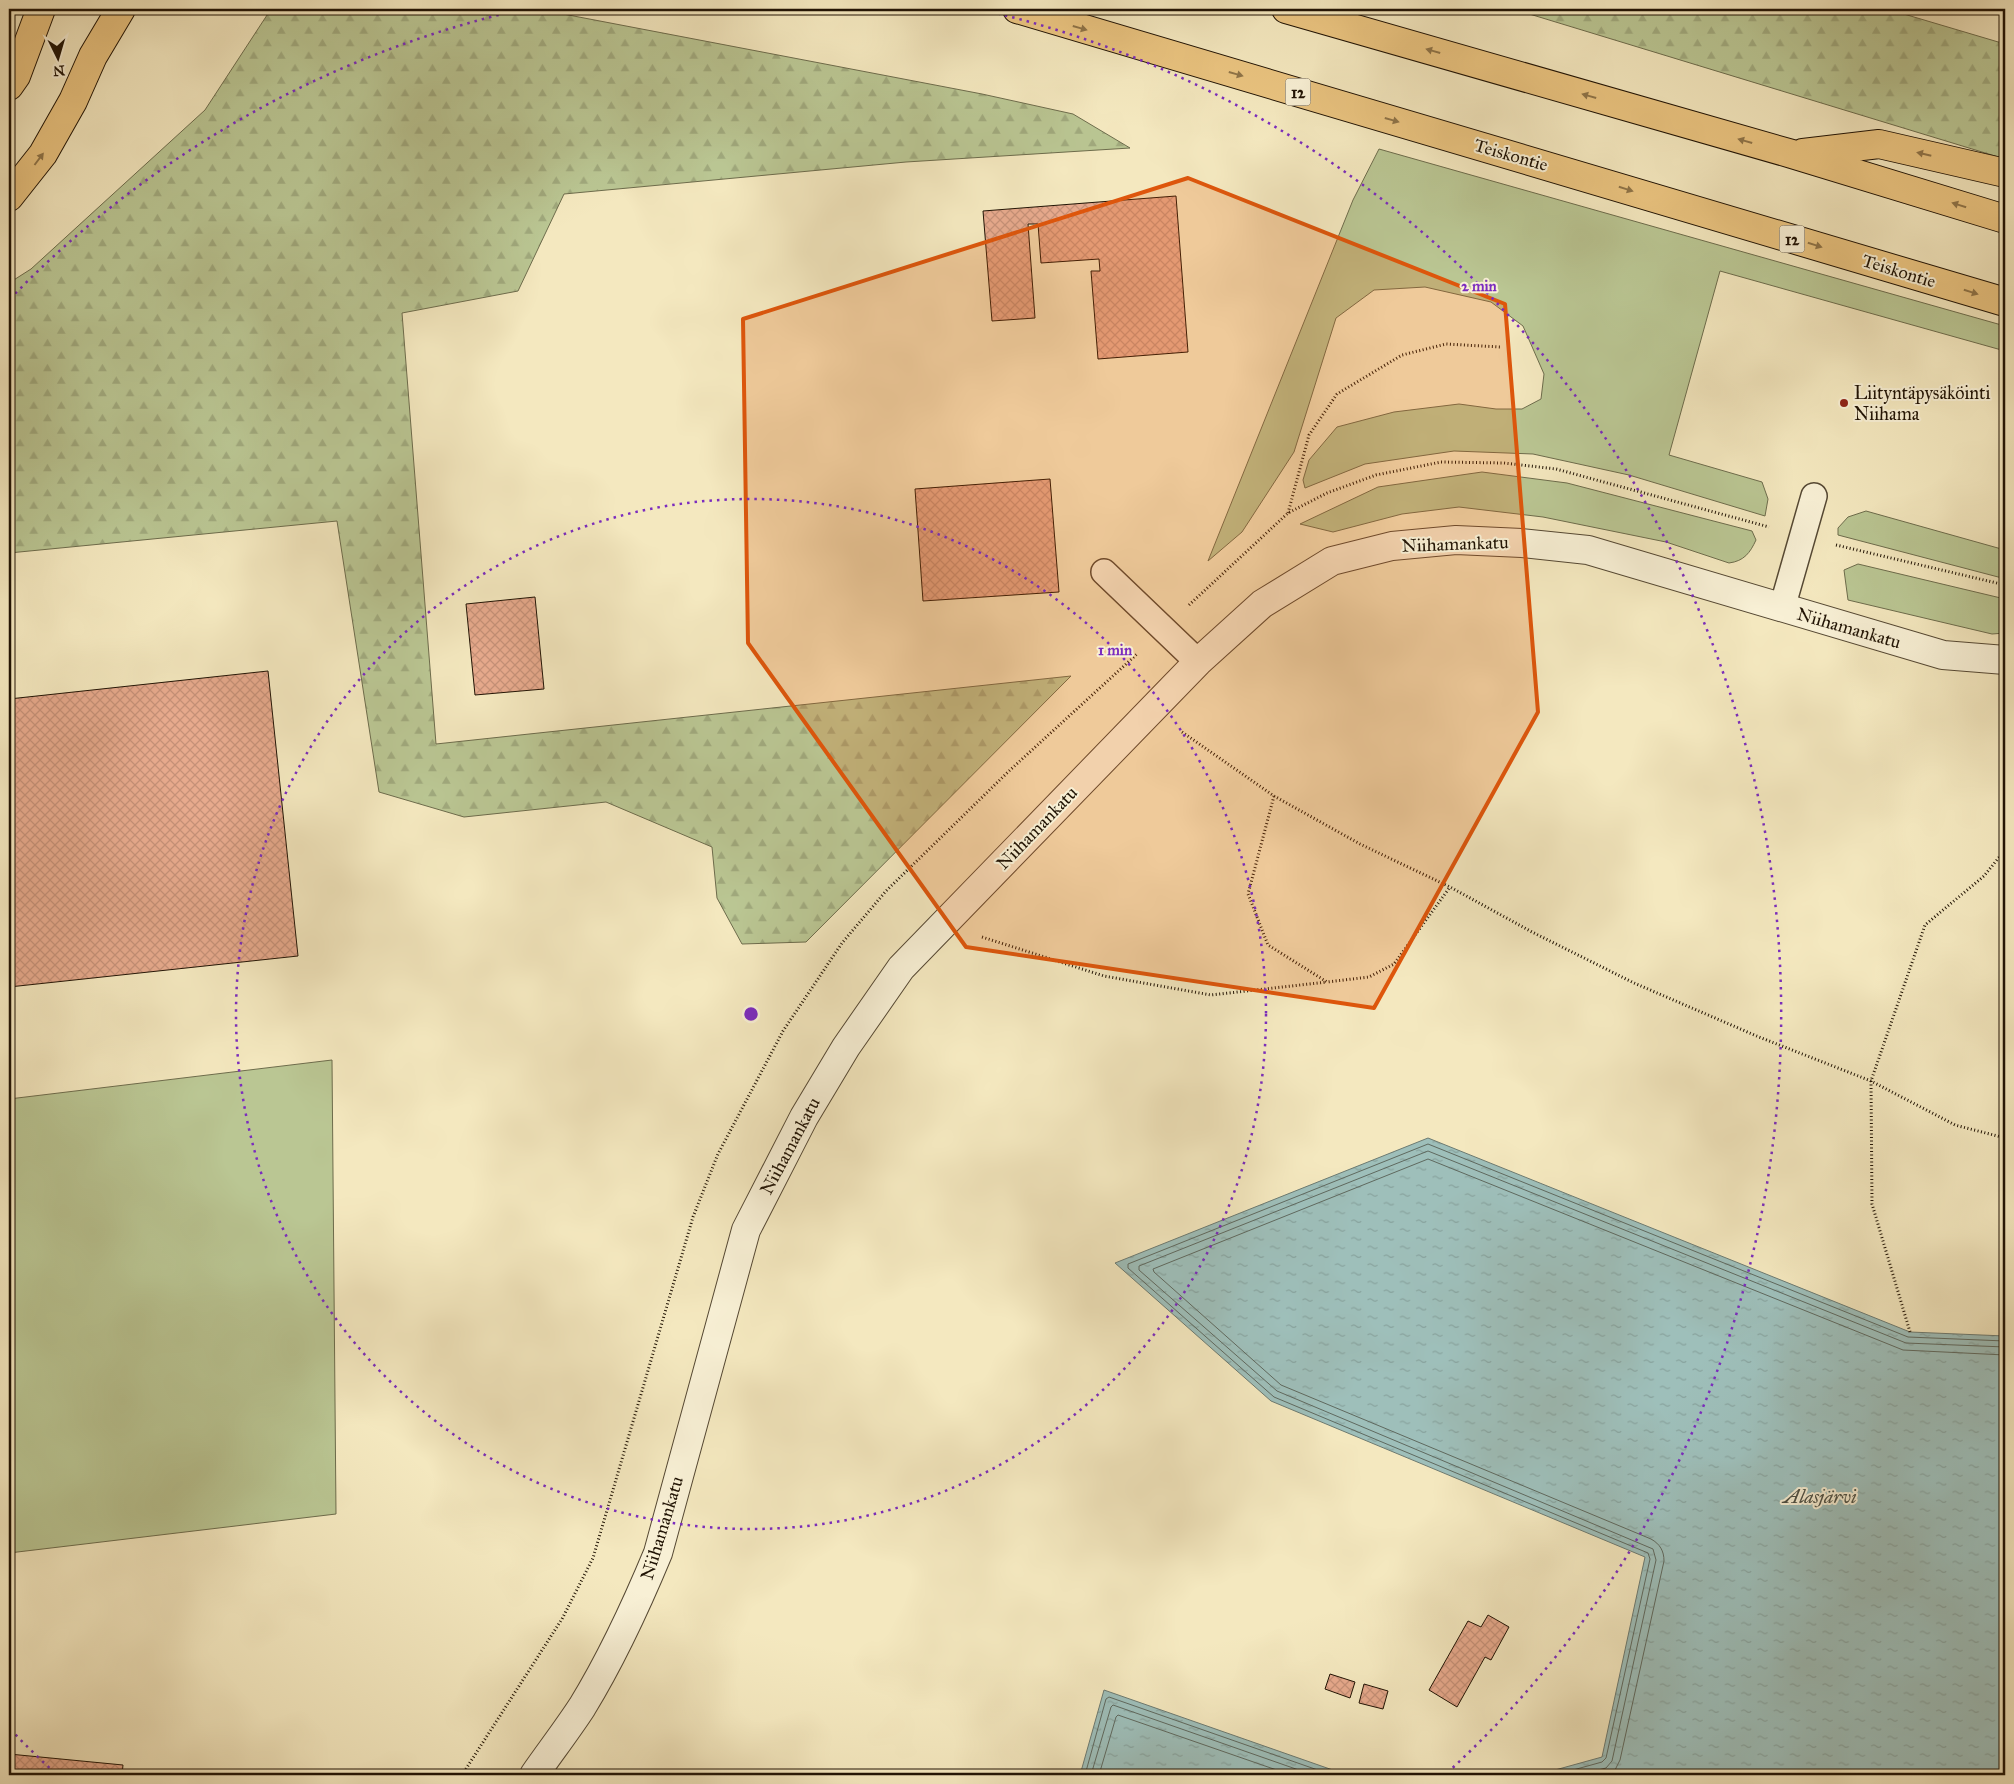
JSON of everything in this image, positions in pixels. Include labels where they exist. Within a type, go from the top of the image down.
[{"type":"highway","points":[[9,86],[16,76],[41,9]]},
{"type":"highway","points":[[93,56],[103,9]]},
{"type":"highway","points":[[9,198],[43,154],[73,101],[93,56],[121,9]]},
{"type":"highway","name":"Teiskontie","points":[[1017,9],[2005,302]]},
{"type":"highway","points":[[1286,9],[1792,154],[2005,219]]},
{"type":"highway","points":[[1792,154],[1879,144],[2005,173]]},
{"type":"street","name":"Niihamankatu","points":[[534,1775],[581,1708],[612,1655],[639,1600],[658,1553],[746,1230],[804,1116],[846,1047],[901,968],[1198,662],[1262,604],[1332,561],[1392,546],[1456,540],[1522,543],[1588,550],[1943,655],[2005,660]]},
{"type":"lane","points":[[1782,608],[1814,496]]},
{"type":"lane","points":[[1104,572],[1198,662]]},
{"type":"path","points":[[1288,513],[1309,435],[1337,394],[1402,355],[1446,344],[1500,346]]},
{"type":"path","points":[[462,1775],[562,1619],[593,1558],[693,1217],[718,1154],[783,1031],[842,943],[886,891],[1009,771],[1288,513],[1328,493],[1376,475],[1441,462],[1504,463],[1564,471],[1802,537],[2005,585]]},
{"type":"path","points":[[1151,710],[1274,796],[1360,844],[1450,887],[1532,932],[1634,983],[1759,1037],[1870,1081],[1955,1125],[2005,1138]]},
{"type":"path","points":[[1274,796],[1248,894],[1268,945],[1327,982]]},
{"type":"path","points":[[1910,1332],[1872,1204],[1870,1081],[1925,925],[1984,876],[2005,850]]},
{"type":"path","points":[[943,924],[1104,976],[1211,995],[1369,977],[1394,964],[1450,887]]},
{"type":"highlighted area","points":[[1188,178],[1505,304],[1538,712],[1374,1008],[966,947],[748,643],[743,319]]},
{"type":"green space","points":[[271,9],[537,9],[982,94],[1073,114],[1130,148],[906,162],[564,194],[518,291],[402,313],[436,744],[1071,676],[806,942],[742,944],[717,898],[712,847],[606,802],[464,817],[379,792],[337,521],[9,553],[9,283],[31,269],[205,110]]},
{"type":"green space","points":[[1513,9],[1887,9],[2005,44],[2005,159]]},
{"type":"green space","points":[[1379,149],[2005,326],[2005,351],[1720,271],[1669,455],[1762,482],[1768,499],[1765,516],[1629,475],[1533,454],[1454,451],[1365,464],[1305,488],[1303,480],[1309,460],[1337,427],[1394,412],[1459,404],[1496,409],[1522,409],[1541,399],[1544,374],[1523,326],[1491,302],[1425,287],[1374,290],[1336,318],[1294,452],[1242,532],[1208,561],[1353,200]]},
{"type":"green space","points":[[1482,472],[1567,483],[1752,531],[1756,540],[1746,556],[1729,563],[1666,542],[1543,517],[1459,507],[1402,514],[1333,532],[1300,524],[1378,487]]},
{"type":"green space","points":[[1866,511],[2005,550],[2005,574],[2002,578],[1838,535],[1838,528],[1848,517]]},
{"type":"green space","points":[[1858,564],[2005,599],[2005,633],[1992,634],[1848,600],[1844,570]]},
{"type":"green space","points":[[332,1060],[336,1514],[9,1553],[9,1099]]},
{"type":"water","name":"Alasjärvi","points":[[1428,1138],[1910,1332],[2005,1336],[2005,1775],[1537,1775],[1602,1757],[1645,1557],[1271,1401],[1115,1263]]},
{"type":"water","points":[[1104,1690],[1347,1775],[1080,1775]]},
{"type":"building","points":[[1176,196],[1188,352],[1098,359],[1091,271],[1100,271],[1099,259],[1041,263],[1038,224],[1028,224],[1035,318],[992,321],[983,211]]},
{"type":"building","points":[[1050,479],[1059,592],[923,601],[915,489]]},
{"type":"building","points":[[535,597],[544,689],[475,695],[466,604]]},
{"type":"building","points":[[268,671],[298,956],[9,987],[9,699]]},
{"type":"building","points":[[1488,1615],[1509,1627],[1491,1660],[1485,1657],[1457,1707],[1429,1690],[1468,1621],[1481,1627]]},
{"type":"building","points":[[1330,1674],[1355,1682],[1350,1698],[1325,1689]]},
{"type":"building","points":[[1364,1684],[1388,1691],[1383,1709],[1359,1703]]},
{"type":"building","points":[[9,1754],[123,1765],[122,1775],[9,1775]]},
{"type":"place","name":"Liityntäpysäköinti Niihama","points":[[1844,403]]}]
